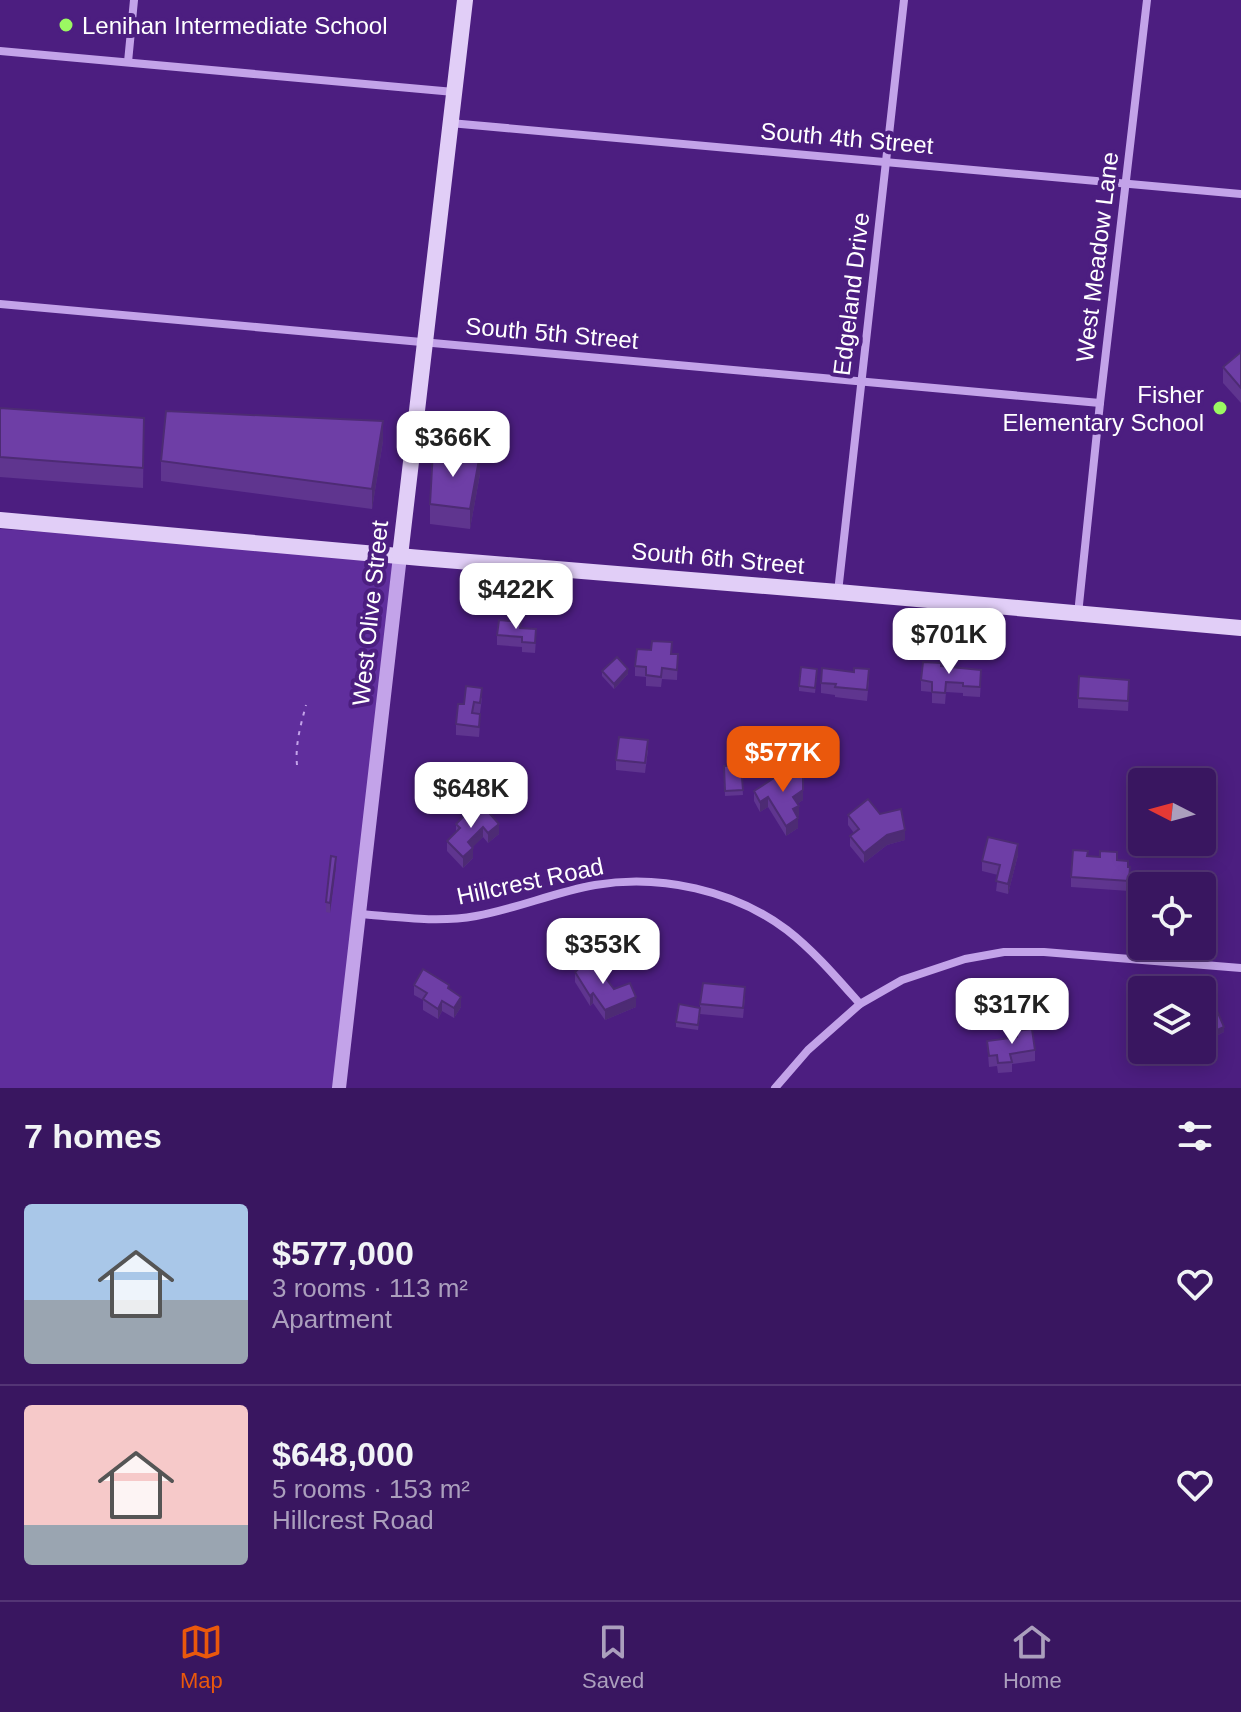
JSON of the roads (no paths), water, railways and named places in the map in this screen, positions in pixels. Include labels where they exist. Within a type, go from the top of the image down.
[{"type":"main road","name":"West Olive Street","points":[[400,556],[465,0]]},
{"type":"main road","name":"South 6th Street","points":[[0,520],[1241,628]]},
{"type":"street","points":[[128,62],[134,0]]},
{"type":"street","name":"Edgeland Drive","points":[[838,592],[904,0]]},
{"type":"street","name":"West Meadow Lane","points":[[1078,614],[1147,0]]},
{"type":"street","points":[[0,51],[454,92]]},
{"type":"street","name":"South 4th Street","points":[[450,123],[1241,194]]},
{"type":"street","name":"South 5th Street","points":[[0,304],[1100,403]]},
{"type":"street","name":"West Olive Street","points":[[339,1088],[400,556]]},
{"type":"street","name":"Hillcrest Road","points":[[360,914],[450,919],[477,916],[595,885],[658,882],[678,885],[733,900],[761,913],[817,956],[860,1004]]},
{"type":"street","points":[[775,1088],[808,1050],[860,1004],[902,980],[965,959],[1004,952],[1072,952],[1241,968]]},
{"type":"place","name":"Lenihan Intermediate School","points":[[66,25]]},
{"type":"place","name":"Fisher Elementary School","points":[[1220,408]]}]
